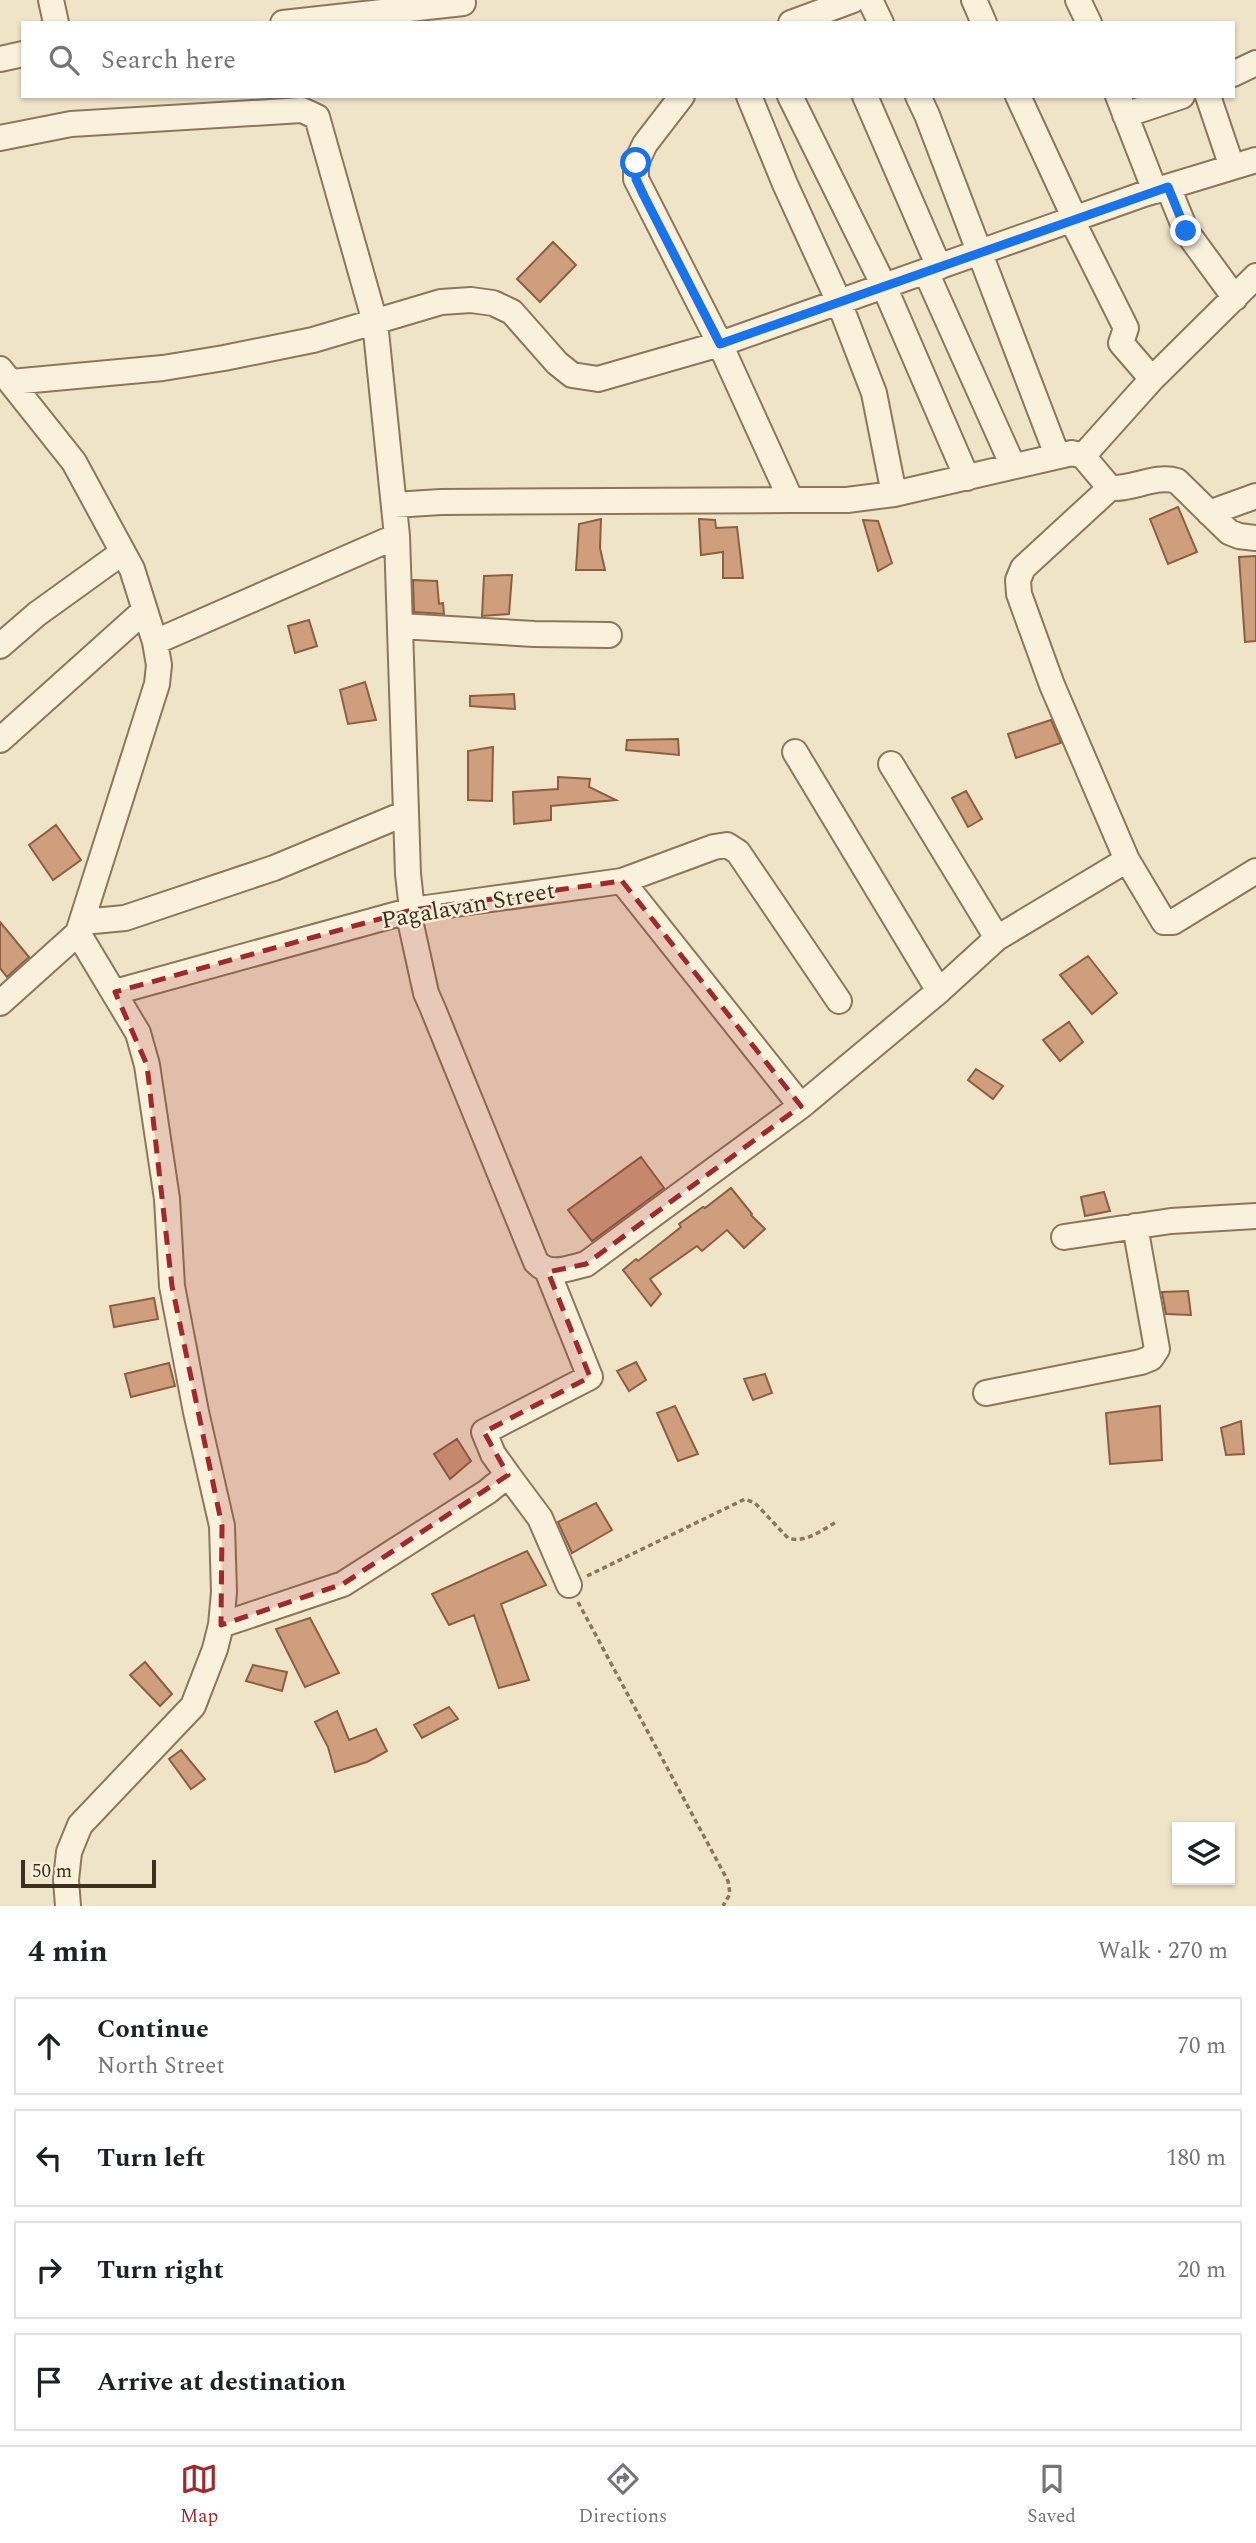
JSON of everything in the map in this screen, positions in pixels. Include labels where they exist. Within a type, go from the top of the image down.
[{"type":"street","points":[[51,0],[55,21]]},
{"type":"street","points":[[870,0],[880,21]]},
{"type":"street","points":[[974,0],[983,21]]},
{"type":"street","points":[[1078,0],[1088,21]]},
{"type":"street","points":[[301,21],[463,3]]},
{"type":"street","points":[[799,21],[840,10]]},
{"type":"street","points":[[0,59],[21,54]]},
{"type":"street","points":[[1235,73],[1256,63]]},
{"type":"street","points":[[680,98],[645,144],[636,163],[636,179],[720,344],[791,500]]},
{"type":"street","points":[[750,98],[785,184],[839,302],[874,393],[894,494]]},
{"type":"street","points":[[790,98],[884,286],[967,478]]},
{"type":"street","points":[[866,98],[1013,466]]},
{"type":"street","points":[[919,98],[1058,455]]},
{"type":"street","points":[[1019,98],[1126,328],[1121,342],[1152,379]]},
{"type":"street","points":[[1170,98],[1122,106],[1161,189],[1186,231],[1236,298]]},
{"type":"street","points":[[1209,98],[1232,167]]},
{"type":"street","points":[[0,138],[71,124],[302,110],[317,117],[322,127],[375,322],[397,536],[410,910],[426,993],[536,1262],[547,1270],[552,1272],[586,1264],[801,1105],[939,991],[997,938],[1127,860]]},
{"type":"street","points":[[6,376],[163,368],[313,340],[441,302],[471,300],[493,303],[512,312],[557,363],[572,375],[598,379],[720,344],[1073,219],[1256,160]]},
{"type":"street","points":[[1083,456],[1152,379],[1256,276]]},
{"type":"street","points":[[0,1003],[81,928],[157,684],[159,665],[155,642],[132,569],[74,462],[6,376]]},
{"type":"street","points":[[394,505],[441,502],[847,500],[894,494],[1072,453],[1083,456],[1110,488],[1120,489],[1167,477],[1185,487],[1229,532],[1239,537],[1256,538]]},
{"type":"street","points":[[1110,488],[1023,568],[1018,580],[1019,594],[1052,685],[1127,860],[1164,922],[1173,922],[1256,871]]},
{"type":"street","points":[[1209,513],[1256,496]]},
{"type":"street","points":[[155,642],[397,536]]},
{"type":"street","points":[[0,646],[37,614],[122,552]]},
{"type":"street","points":[[0,740],[145,610]]},
{"type":"street","points":[[400,626],[534,634],[609,635]]},
{"type":"street","points":[[795,752],[939,991]]},
{"type":"street","points":[[891,764],[997,938]]},
{"type":"street","points":[[81,928],[125,918],[274,868],[406,813]]},
{"type":"street","name":"Pagalavan Street","points":[[114,992],[410,910],[622,881],[714,847],[727,845],[738,852],[839,1000]]},
{"type":"street","points":[[622,881],[801,1105]]},
{"type":"street","points":[[68,1906],[65,1880],[69,1852],[80,1825],[193,1706],[215,1648],[221,1625],[224,1592],[222,1526],[196,1412],[173,1286],[167,1199],[147,1065],[138,1034],[81,928]]},
{"type":"street","points":[[1064,1237],[1135,1226],[1256,1216]]},
{"type":"street","points":[[986,1393],[1151,1358],[1157,1349],[1135,1226]]},
{"type":"street","points":[[547,1270],[590,1377],[484,1432],[493,1454],[540,1518],[569,1585]]},
{"type":"street","points":[[221,1625],[343,1584],[487,1492],[508,1475]]},
{"type":"path","points":[[723,1906],[730,1895],[728,1881],[569,1585],[745,1499],[755,1503],[794,1541],[808,1538],[838,1521]]},
{"type":"highlighted area","points":[[622,881],[801,1106],[586,1264],[548,1272],[590,1377],[484,1432],[508,1475],[343,1584],[221,1625],[222,1526],[172,1286],[147,1065],[115,992],[412,910]]},
{"type":"building","points":[[553,242],[576,265],[540,302],[517,279]]},
{"type":"building","points":[[1178,507],[1197,552],[1168,564],[1150,519]]},
{"type":"building","points":[[601,519],[600,548],[605,570],[576,570],[579,524]]},
{"type":"building","points":[[699,519],[715,520],[716,528],[737,527],[743,578],[723,578],[723,552],[701,555]]},
{"type":"building","points":[[863,520],[878,521],[892,563],[878,571]]},
{"type":"building","points":[[1256,556],[1256,641],[1245,642],[1239,557]]},
{"type":"building","points":[[512,575],[509,614],[482,616],[484,576]]},
{"type":"building","points":[[413,580],[437,581],[439,604],[443,603],[444,614],[414,612]]},
{"type":"building","points":[[309,620],[317,646],[295,653],[288,626]]},
{"type":"building","points":[[365,682],[376,720],[348,724],[340,690]]},
{"type":"building","points":[[514,694],[515,709],[470,706],[470,696]]},
{"type":"building","points":[[1051,720],[1061,743],[1016,758],[1008,734]]},
{"type":"building","points":[[678,739],[679,755],[626,750],[627,740]]},
{"type":"building","points":[[493,747],[492,801],[468,800],[468,751]]},
{"type":"building","points":[[558,777],[590,779],[589,787],[616,800],[551,806],[551,820],[514,824],[513,792],[558,789]]},
{"type":"building","points":[[966,791],[982,819],[968,827],[952,798]]},
{"type":"building","points":[[56,825],[81,860],[53,880],[29,845]]},
{"type":"building","points":[[0,922],[29,957],[7,977],[0,968]]},
{"type":"building","points":[[1088,956],[1117,993],[1092,1014],[1060,975]]},
{"type":"building","points":[[1069,1022],[1083,1042],[1060,1061],[1043,1040]]},
{"type":"building","points":[[976,1069],[1003,1086],[993,1099],[968,1080]]},
{"type":"building","points":[[641,1157],[664,1188],[592,1241],[568,1210]]},
{"type":"building","points":[[731,1188],[765,1229],[744,1248],[727,1230],[702,1251],[697,1246],[650,1279],[661,1294],[651,1306],[623,1270],[681,1227],[679,1224]]},
{"type":"building","points":[[1104,1192],[1110,1211],[1085,1216],[1081,1197]]},
{"type":"building","points":[[1188,1291],[1191,1315],[1166,1314],[1162,1292]]},
{"type":"building","points":[[154,1298],[158,1319],[114,1327],[110,1306]]},
{"type":"building","points":[[636,1362],[646,1380],[629,1391],[617,1371]]},
{"type":"building","points":[[169,1363],[175,1386],[131,1397],[125,1374]]},
{"type":"building","points":[[765,1374],[772,1393],[753,1400],[744,1379]]},
{"type":"building","points":[[675,1406],[698,1454],[678,1461],[657,1413]]},
{"type":"building","points":[[1160,1406],[1162,1460],[1110,1464],[1106,1413]]},
{"type":"building","points":[[1241,1421],[1244,1454],[1226,1455],[1221,1428]]},
{"type":"building","points":[[457,1439],[471,1461],[450,1479],[434,1454]]},
{"type":"building","points":[[596,1503],[612,1530],[572,1553],[558,1522]]},
{"type":"building","points":[[527,1551],[546,1585],[501,1604],[529,1680],[499,1688],[474,1615],[449,1625],[432,1594]]},
{"type":"building","points":[[310,1618],[339,1673],[305,1687],[276,1629]]},
{"type":"building","points":[[145,1662],[172,1694],[160,1706],[130,1675]]},
{"type":"building","points":[[253,1665],[287,1672],[282,1691],[246,1681]]},
{"type":"building","points":[[449,1707],[458,1719],[422,1738],[414,1725]]},
{"type":"building","points":[[337,1711],[349,1740],[376,1729],[387,1751],[367,1762],[335,1772],[328,1747],[315,1722]]},
{"type":"building","points":[[181,1750],[205,1779],[191,1789],[169,1759]]},
{"type":"route","points":[[636,163],[636,179],[720,344],[1168,187],[1186,231]]}]
